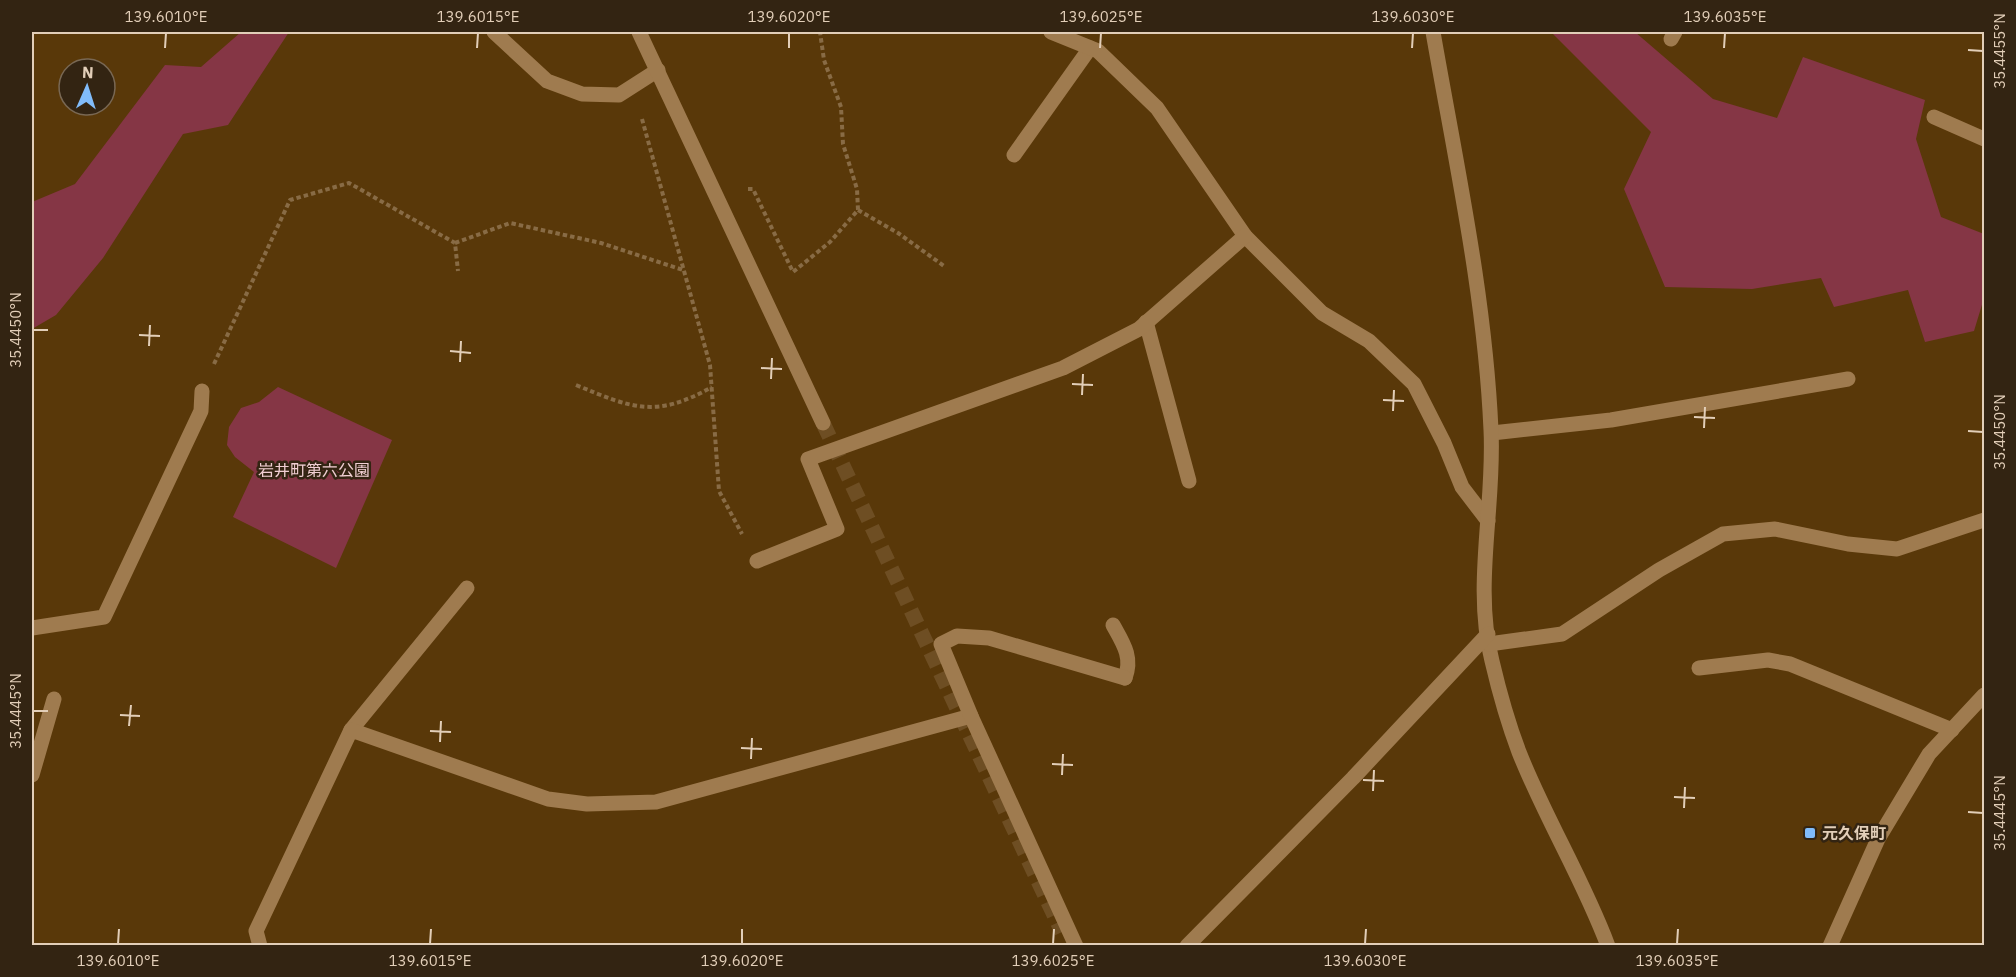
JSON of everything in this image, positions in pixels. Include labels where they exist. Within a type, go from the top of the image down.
[{"type":"street","points":[[494,32],[547,81],[582,94],[619,95],[658,70]]},
{"type":"street","points":[[639,32],[823,423]]},
{"type":"street","points":[[1051,32],[1098,51],[1157,108],[1245,236],[1322,312],[1369,341],[1414,384],[1444,443],[1462,488],[1488,521]]},
{"type":"street","points":[[1432,32],[1468,225],[1487,355],[1492,433],[1485,605],[1488,639],[1519,752],[1594,908],[1608,945]]},
{"type":"street","points":[[1014,155],[1090,48]]},
{"type":"street","points":[[1934,117],[1984,139]]},
{"type":"street","points":[[757,561],[837,529],[808,459],[1063,368],[1139,329],[1245,236]]},
{"type":"street","points":[[1146,322],[1189,481]]},
{"type":"street","points":[[1492,433],[1611,420],[1848,379]]},
{"type":"street","points":[[32,628],[104,618],[201,411],[202,391]]},
{"type":"street","points":[[1187,945],[1488,639],[1562,634],[1659,570],[1723,534],[1775,529],[1848,543],[1897,549],[1984,520]]},
{"type":"street","points":[[260,945],[256,931],[351,729],[466,588]]},
{"type":"street","points":[[1076,945],[970,716],[941,644],[957,636],[989,638],[1125,678],[1129,667],[1126,649],[1113,625]]},
{"type":"street","points":[[1699,668],[1768,660],[1790,664],[1952,730]]},
{"type":"street","points":[[1830,945],[1878,839],[1929,754],[1984,695]]},
{"type":"street","points":[[32,775],[54,699]]},
{"type":"street","points":[[351,729],[548,798],[587,804],[656,802],[970,716]]},
{"type":"path","points":[[793,272],[830,242],[858,210],[857,189],[843,144],[841,107],[824,60],[820,32]]},
{"type":"path","points":[[641,114],[710,365],[718,491],[757,561]]},
{"type":"path","points":[[202,391],[290,200],[349,183],[455,243],[510,223],[601,243],[683,270]]},
{"type":"path","points":[[858,210],[898,233],[944,266]]},
{"type":"path","points":[[455,243],[458,271]]},
{"type":"path","points":[[576,385],[623,404],[651,408],[685,403],[712,387]]},
{"type":"green space","points":[[241,32],[289,32],[228,125],[183,134],[103,258],[56,315],[32,329],[32,202],[75,184],[165,65],[201,67]]},
{"type":"green space","points":[[1551,32],[1635,32],[1713,99],[1777,118],[1803,57],[1925,100],[1916,139],[1941,217],[1984,234],[1984,298],[1974,331],[1925,342],[1908,290],[1834,307],[1821,278],[1752,289],[1665,287],[1624,189],[1651,132]]},
{"type":"green space","name":"岩井町第六公園","points":[[278,387],[392,440],[336,568],[233,517],[254,472],[235,457],[227,445],[229,427],[241,408],[259,402]]},
{"type":"tunnel","points":[[823,423],[1062,932]]},
{"type":"place","name":"元久保町","points":[[1810,833]]}]
